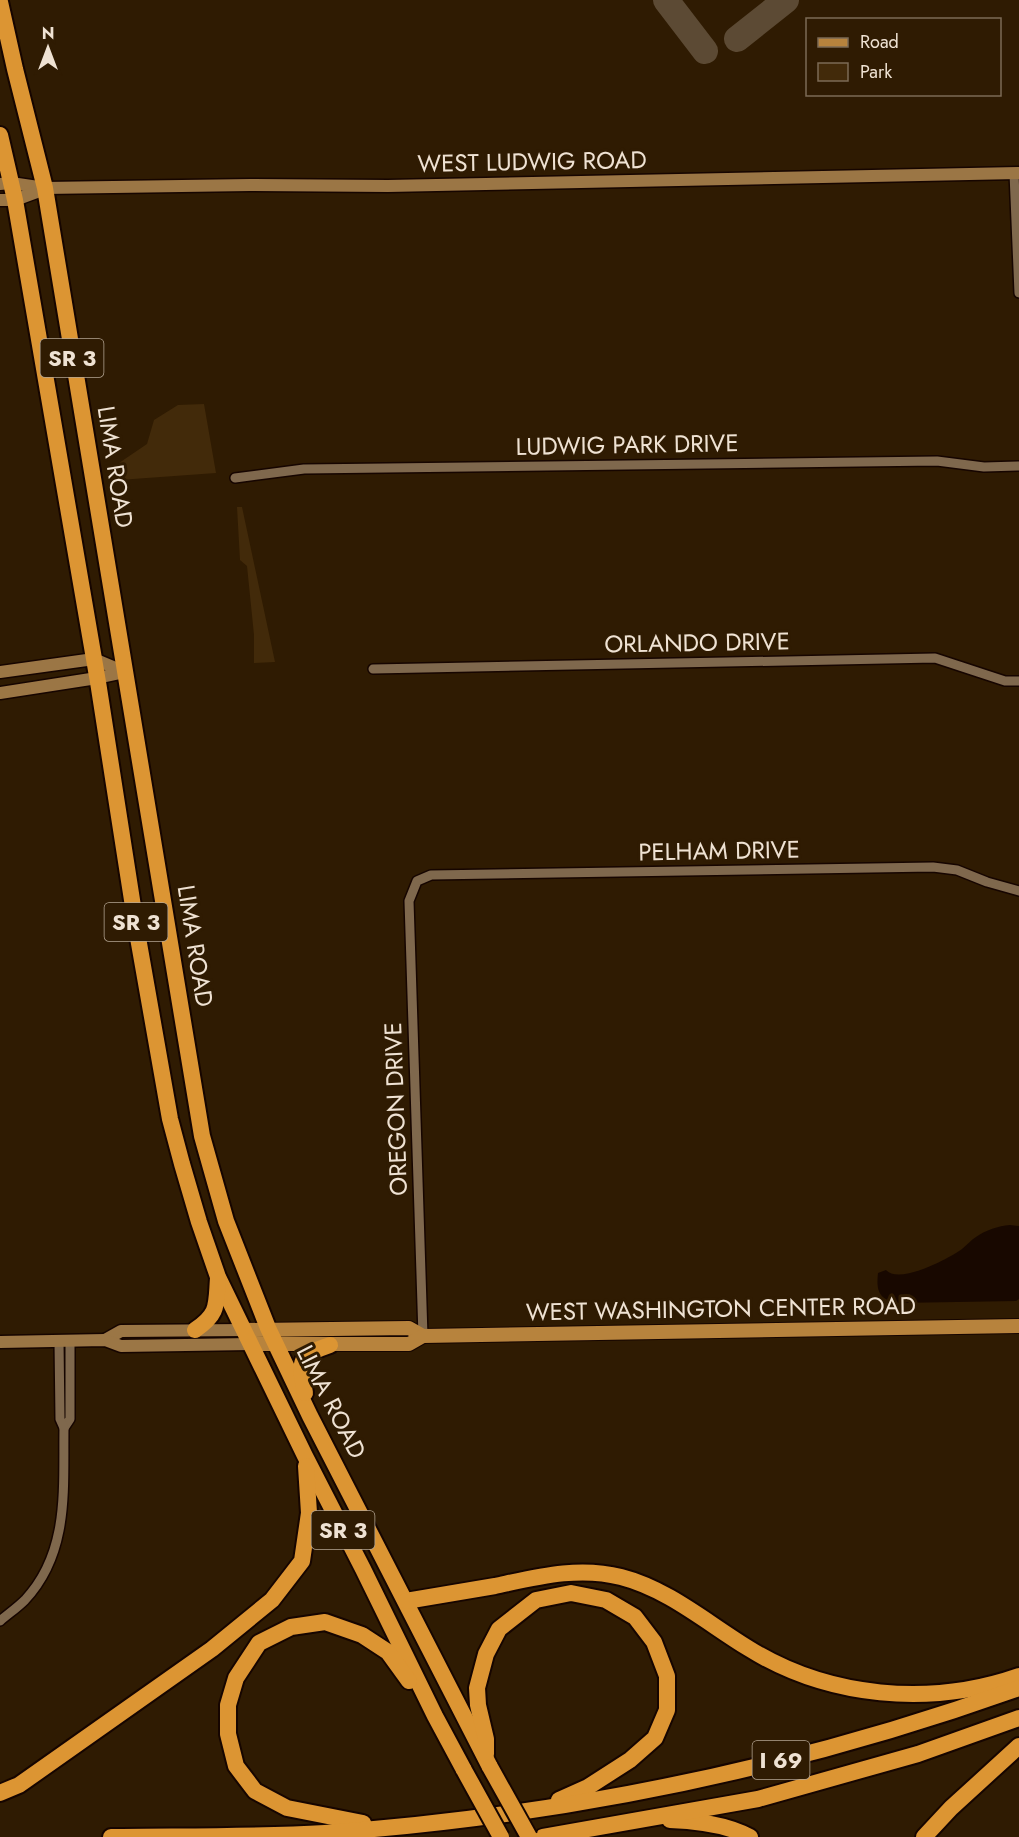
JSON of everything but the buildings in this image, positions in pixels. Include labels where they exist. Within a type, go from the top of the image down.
[{"type":"highway","name":"LIMA ROAD","points":[[0,2],[45,188],[202,1136],[226,1221],[268,1328],[308,1412],[488,1764],[529,1837]]},
{"type":"highway","name":"LIMA ROAD","points":[[0,135],[7,192],[94,659],[137,932],[170,1119],[199,1222],[219,1278],[305,1456],[435,1716],[501,1837]]},
{"type":"highway","points":[[195,1330],[212,1317],[219,1278]]},
{"type":"highway","points":[[308,1412],[302,1378],[303,1359],[312,1351],[330,1346]]},
{"type":"highway","points":[[0,1793],[19,1785],[166,1682],[212,1649],[272,1600],[302,1561],[309,1513],[305,1456]]},
{"type":"highway","points":[[406,1601],[562,1573],[602,1574],[636,1581],[666,1595],[750,1650],[777,1664],[838,1686],[873,1692],[937,1693],[977,1688],[1019,1676]]},
{"type":"highway","points":[[488,1764],[477,1688],[486,1654],[499,1629],[536,1600],[571,1593],[606,1600],[634,1617],[654,1642],[667,1676],[667,1710],[655,1738],[630,1760],[588,1787],[537,1809]]},
{"type":"highway","points":[[388,1827],[330,1818],[287,1808],[255,1791],[236,1766],[228,1734],[228,1705],[236,1678],[259,1643],[291,1628],[326,1622],[362,1635],[388,1652],[435,1716]]},
{"type":"highway","name":"I 69","points":[[111,1837],[275,1835],[388,1827],[537,1809],[748,1769],[954,1711],[1019,1688]]},
{"type":"highway","name":"I 69","points":[[543,1837],[758,1799],[918,1754],[1019,1718]]},
{"type":"highway","points":[[924,1837],[951,1808],[1019,1746]]},
{"type":"highway","points":[[637,1821],[674,1820],[711,1824],[738,1831],[750,1837]]},
{"type":"main road","name":"WEST LUDWIG ROAD","points":[[7,192],[45,188],[261,184],[388,186],[1017,173]]},
{"type":"main road","points":[[0,672],[94,659],[125,672]]},
{"type":"main road","points":[[0,693],[125,672]]},
{"type":"main road","name":"WEST WASHINGTON CENTER ROAD","points":[[105,1340],[121,1331],[195,1330],[247,1337],[275,1344],[330,1346],[409,1344],[423,1336],[1019,1326]]},
{"type":"main road","name":"WEST WASHINGTON CENTER ROAD","points":[[0,1342],[105,1340],[121,1346],[247,1337],[268,1328],[409,1328],[423,1336]]},
{"type":"street","points":[[1017,173],[1019,293]]},
{"type":"street","name":"LUDWIG PARK DRIVE","points":[[235,478],[304,469],[937,461],[984,467],[1019,466]]},
{"type":"street","name":"ORLANDO DRIVE","points":[[373,669],[935,658],[1005,681],[1019,681]]},
{"type":"street","name":"PELHAM DRIVE","points":[[417,882],[431,875],[933,867],[957,870],[1019,891]]},
{"type":"street","name":"OREGON DRIVE","points":[[417,882],[410,901],[423,1336]]},
{"type":"street","points":[[0,1621],[25,1600],[42,1577],[52,1555],[62,1522],[64,1428],[60,1419],[65,1341]]},
{"type":"green space","points":[[204,404],[216,473],[119,480],[119,463],[147,444],[154,420],[178,405]]},
{"type":"green space","points":[[237,507],[242,507],[275,662],[254,663],[254,635],[247,566],[240,560]]},
{"type":"shaded area","points":[[1010,1225],[1019,1226],[1019,1299],[1016,1301],[897,1303],[886,1299],[880,1293],[878,1273],[886,1270],[892,1274],[901,1274],[924,1269],[962,1249],[984,1232]]},
{"type":"taxiway","points":[[666,0],[705,51]]},
{"type":"taxiway","points":[[737,39],[786,0]]}]
